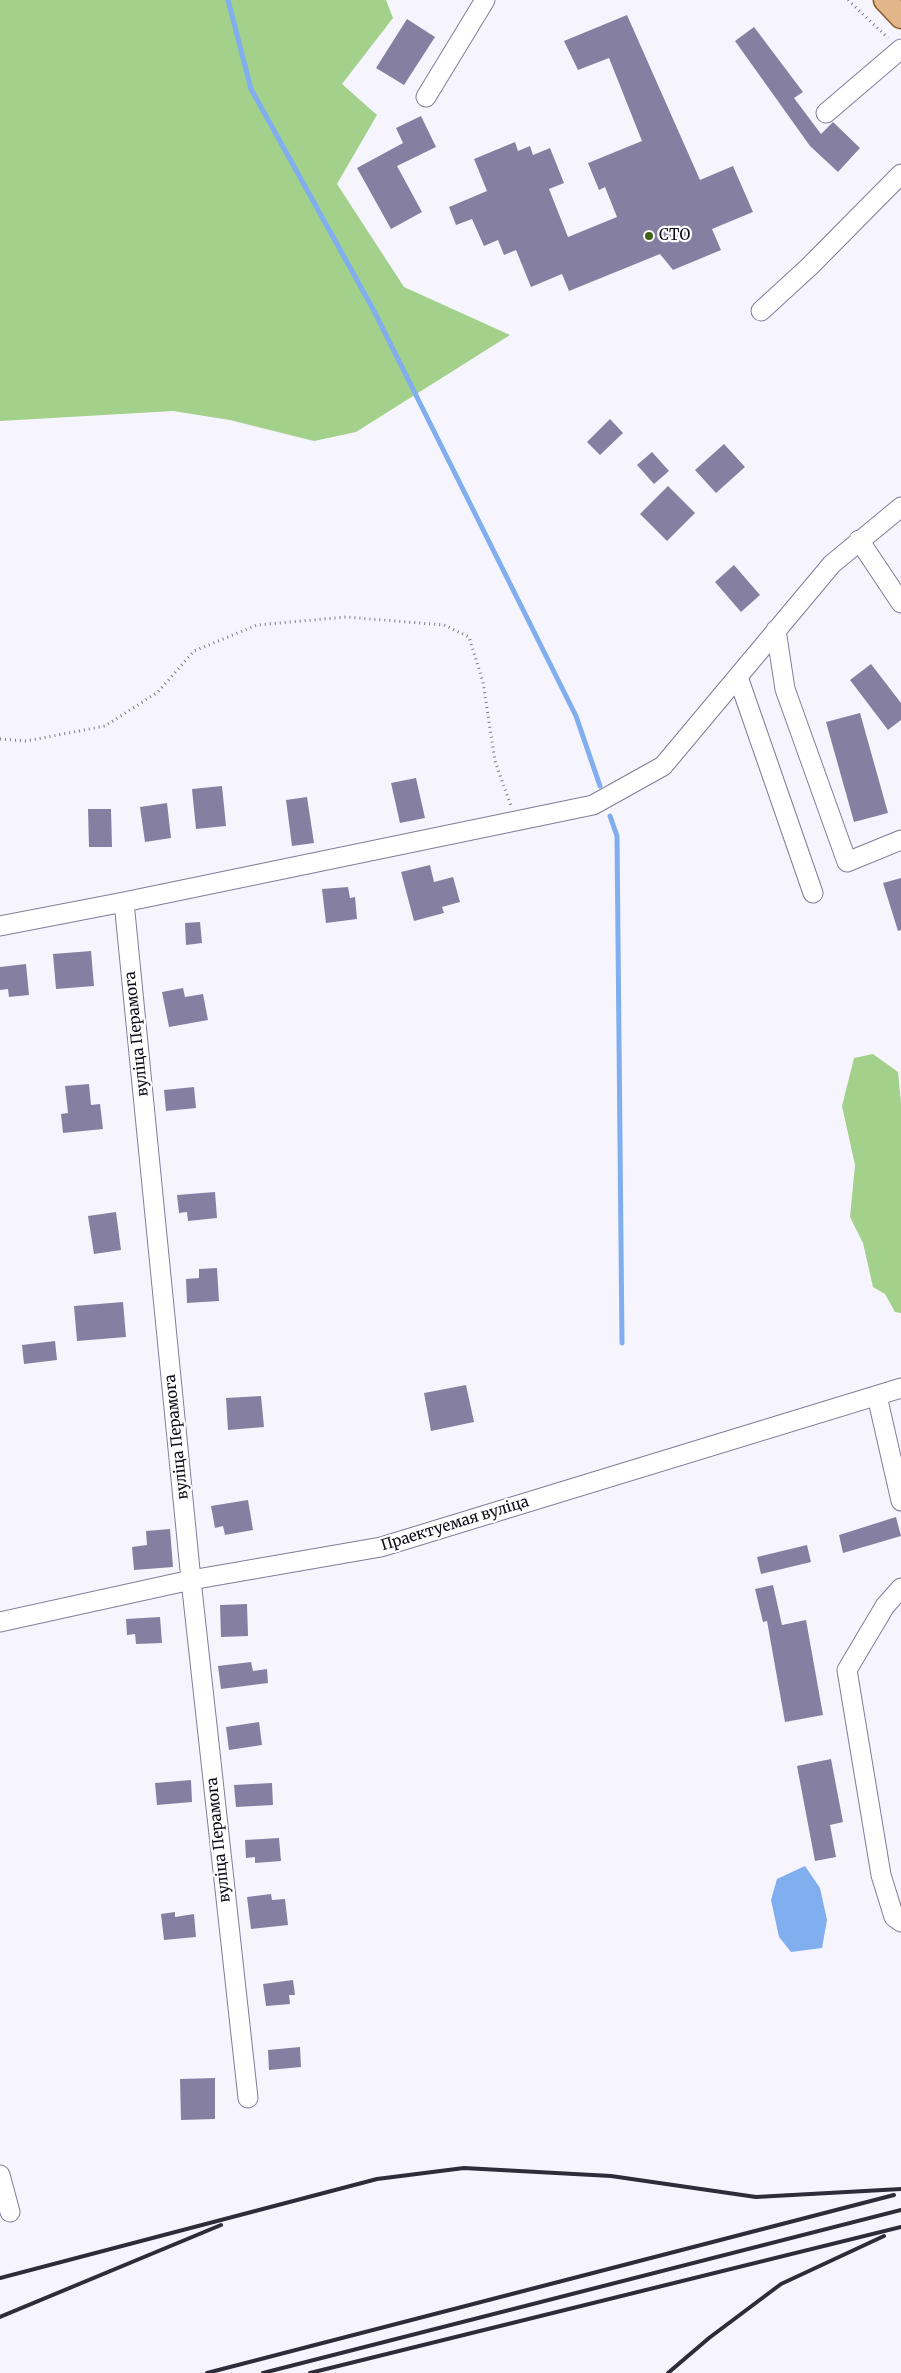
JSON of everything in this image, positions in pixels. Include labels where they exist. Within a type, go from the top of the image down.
[{"type":"main road","points":[[886,0],[901,17]]},
{"type":"street","points":[[426,96],[485,0]]},
{"type":"street","points":[[826,114],[901,50]]},
{"type":"street","points":[[761,311],[810,266],[901,174]]},
{"type":"street","points":[[0,926],[593,805],[664,766],[832,564],[901,507]]},
{"type":"street","points":[[859,540],[901,603]]},
{"type":"street","points":[[776,630],[785,688],[847,862],[901,840]]},
{"type":"street","points":[[738,677],[813,893]]},
{"type":"street","name":"вуліца Перамога","points":[[124,902],[191,1580],[248,2098]]},
{"type":"street","name":"Праектуемая вуліца","points":[[0,1622],[191,1580],[382,1547],[901,1388]]},
{"type":"street","points":[[877,1396],[901,1501]]},
{"type":"street","points":[[901,1588],[885,1606],[847,1670],[881,1875],[894,1917],[901,1922]]},
{"type":"street","points":[[0,2175],[10,2212]]},
{"type":"path","points":[[848,0],[901,50]]},
{"type":"path","points":[[0,739],[26,741],[104,726],[158,692],[194,652],[257,625],[346,617],[444,625],[469,637],[483,682],[495,760],[512,809],[535,817]]},
{"type":"green space","points":[[0,0],[386,0],[393,18],[342,84],[377,115],[337,184],[404,287],[510,335],[356,432],[314,441],[230,420],[173,411],[0,421]]},
{"type":"green space","points":[[873,1054],[898,1072],[901,1103],[901,1313],[895,1312],[885,1294],[873,1287],[863,1243],[850,1217],[855,1165],[842,1106],[854,1058]]},
{"type":"water","points":[[805,1866],[820,1888],[827,1920],[822,1948],[791,1952],[779,1937],[771,1900],[777,1879]]},
{"type":"building","points":[[627,15],[700,180],[733,166],[753,212],[712,229],[721,250],[673,270],[660,254],[569,291],[562,274],[531,287],[516,250],[504,255],[498,240],[484,246],[472,219],[456,225],[449,207],[487,191],[474,159],[515,142],[518,151],[530,146],[533,155],[550,148],[564,183],[549,189],[568,237],[617,217],[605,187],[599,190],[588,163],[642,141],[609,58],[578,70],[564,41]]},
{"type":"building","points":[[407,19],[435,37],[404,85],[376,68]]},
{"type":"building","points":[[754,27],[803,92],[794,98],[821,134],[833,122],[860,148],[838,172],[810,146],[735,41]]},
{"type":"building","points":[[421,116],[436,147],[397,166],[422,212],[391,229],[357,168],[403,143],[396,128]]},
{"type":"building","points":[[610,419],[623,433],[600,455],[587,442]]},
{"type":"building","points":[[724,444],[745,467],[716,493],[695,470]]},
{"type":"building","points":[[652,452],[669,471],[654,484],[637,465]]},
{"type":"building","points":[[668,486],[695,513],[667,541],[640,514]]},
{"type":"building","points":[[734,565],[760,595],[741,612],[715,582]]},
{"type":"building","points":[[871,664],[901,703],[901,720],[888,730],[850,680]]},
{"type":"building","points":[[860,713],[888,813],[854,822],[826,722]]},
{"type":"building","points":[[416,778],[425,818],[400,823],[391,783]]},
{"type":"building","points":[[222,786],[226,826],[196,829],[192,789]]},
{"type":"building","points":[[307,797],[314,843],[292,846],[286,800]]},
{"type":"building","points":[[167,803],[171,838],[145,842],[140,807]]},
{"type":"building","points":[[88,809],[111,809],[112,847],[89,847]]},
{"type":"building","points":[[430,865],[434,882],[453,877],[460,902],[442,907],[444,913],[414,921],[401,872]]},
{"type":"building","points":[[901,878],[901,930],[898,931],[883,883]]},
{"type":"building","points":[[348,887],[350,898],[355,897],[357,919],[326,923],[322,889]]},
{"type":"building","points":[[200,922],[202,943],[186,945],[185,923]]},
{"type":"building","points":[[91,951],[94,986],[56,989],[53,954]]},
{"type":"building","points":[[26,964],[29,995],[9,997],[8,989],[0,990],[0,967]]},
{"type":"building","points":[[183,988],[185,997],[203,994],[208,1020],[169,1027],[162,992]]},
{"type":"building","points":[[89,1084],[91,1105],[100,1104],[103,1129],[63,1133],[61,1114],[68,1113],[65,1086]]},
{"type":"building","points":[[194,1087],[196,1108],[166,1111],[164,1090]]},
{"type":"building","points":[[215,1192],[217,1218],[188,1221],[187,1212],[179,1213],[177,1195]]},
{"type":"building","points":[[116,1212],[121,1250],[94,1254],[88,1216]]},
{"type":"building","points":[[217,1268],[219,1301],[187,1303],[186,1279],[199,1278],[199,1269]]},
{"type":"building","points":[[123,1302],[126,1337],[77,1341],[74,1306]]},
{"type":"building","points":[[55,1341],[57,1360],[24,1364],[22,1345]]},
{"type":"building","points":[[466,1385],[474,1422],[431,1431],[424,1393]]},
{"type":"building","points":[[261,1396],[264,1427],[228,1430],[226,1398]]},
{"type":"building","points":[[248,1500],[253,1530],[225,1535],[223,1526],[215,1528],[211,1506]]},
{"type":"building","points":[[896,1517],[901,1536],[843,1553],[839,1535]]},
{"type":"building","points":[[170,1529],[173,1567],[134,1570],[132,1547],[147,1545],[146,1531]]},
{"type":"building","points":[[807,1545],[811,1562],[761,1574],[757,1557]]},
{"type":"building","points":[[773,1585],[782,1625],[806,1620],[823,1715],[785,1722],[767,1621],[763,1622],[755,1589]]},
{"type":"building","points":[[247,1604],[248,1636],[221,1637],[220,1605]]},
{"type":"building","points":[[160,1617],[162,1643],[136,1644],[135,1634],[127,1635],[126,1619]]},
{"type":"building","points":[[251,1662],[253,1671],[267,1669],[268,1683],[221,1689],[218,1666]]},
{"type":"building","points":[[259,1722],[262,1745],[229,1750],[226,1727]]},
{"type":"building","points":[[831,1759],[843,1822],[830,1825],[836,1857],[815,1861],[797,1766]]},
{"type":"building","points":[[191,1780],[192,1802],[157,1805],[155,1783]]},
{"type":"building","points":[[272,1783],[273,1805],[236,1807],[234,1785]]},
{"type":"building","points":[[279,1838],[281,1861],[255,1863],[255,1857],[246,1858],[245,1840]]},
{"type":"building","points":[[271,1894],[272,1900],[285,1899],[288,1925],[251,1929],[247,1897]]},
{"type":"building","points":[[175,1912],[175,1917],[194,1914],[196,1937],[164,1940],[161,1914]]},
{"type":"building","points":[[293,1980],[295,1995],[289,1995],[290,2004],[266,2006],[263,1984]]},
{"type":"building","points":[[300,2047],[301,2067],[269,2070],[268,2050]]},
{"type":"building","points":[[215,2078],[215,2119],[181,2120],[180,2079]]},
{"type":"waterway","points":[[228,0],[251,89],[373,309],[576,716],[600,786]]},
{"type":"waterway","points":[[610,816],[617,836],[622,1343]]},
{"type":"railway","points":[[0,2278],[377,2179],[464,2168],[611,2176],[756,2197],[901,2189]]},
{"type":"railway","points":[[207,2373],[894,2195]]},
{"type":"railway","points":[[263,2373],[901,2210]]},
{"type":"railway","points":[[0,2317],[221,2225]]},
{"type":"railway","points":[[310,2373],[901,2227]]},
{"type":"railway","points":[[668,2373],[709,2338],[781,2284],[884,2236]]},
{"type":"place","name":"СТО","points":[[649,236]]}]
